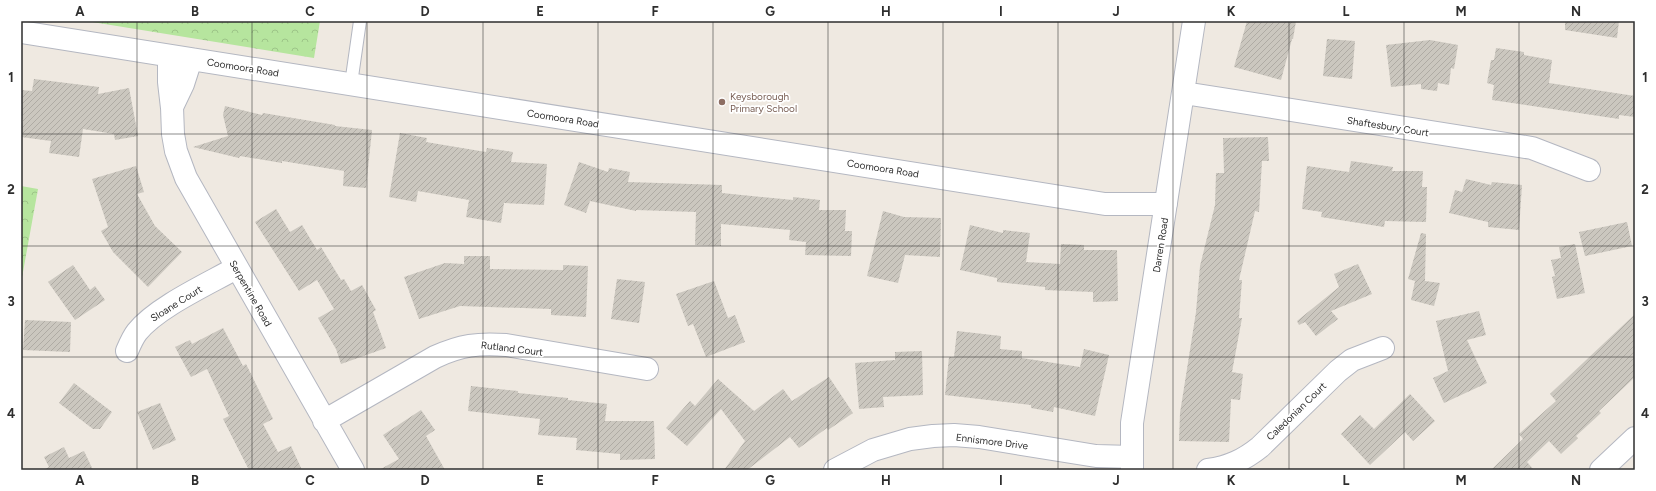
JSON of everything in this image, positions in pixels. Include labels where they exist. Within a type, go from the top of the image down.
[{"type":"street","points":[[21,32],[23,21]]},
{"type":"street","name":"Darren Road","points":[[1132,463],[1132,423],[1194,21]]},
{"type":"street","name":"Coomoora Road","points":[[21,32],[1105,204],[1166,204]]},
{"type":"street","name":"Serpentine Road","points":[[169,56],[169,82],[173,134],[176,151],[186,178],[236,268],[353,470]]},
{"type":"street","name":"Serpentine Road","points":[[172,108],[183,84],[191,59]]},
{"type":"street","name":"Shaftesbury Court","points":[[1184,93],[1532,148],[1589,170]]},
{"type":"street","name":"Coomoora Road","points":[[1105,204],[1163,226]]},
{"type":"street","name":"Sloane Court","points":[[127,351],[137,332],[147,321],[165,308],[236,268]]},
{"type":"street","name":"Rutland Court","points":[[324,421],[435,356],[454,348],[470,344],[506,346],[648,369]]},
{"type":"street","name":"Caledonian Court","points":[[1208,470],[1222,468],[1246,457],[1260,446],[1338,371],[1352,360],[1383,348]]},
{"type":"street","name":"Ennismore Drive","points":[[835,470],[873,450],[910,439],[954,435],[979,437],[1132,463]]},
{"type":"street","points":[[1601,470],[1635,438]]},
{"type":"lane","points":[[351,84],[360,21]]},
{"type":"green space","points":[[86,21],[320,21],[314,58]]},
{"type":"green space","points":[[21,186],[38,189],[21,283]]},
{"type":"building","points":[[1247,21],[1296,21],[1293,39],[1281,80],[1234,67]]},
{"type":"building","points":[[1565,21],[1619,21],[1617,38],[1565,30]]},
{"type":"building","points":[[1327,39],[1355,41],[1352,79],[1323,76]]},
{"type":"building","points":[[1430,40],[1458,45],[1454,69],[1451,68],[1449,85],[1438,83],[1437,91],[1421,89],[1421,84],[1391,87],[1386,45]]},
{"type":"building","points":[[1496,48],[1524,52],[1524,55],[1552,60],[1549,83],[1635,96],[1635,117],[1619,115],[1619,119],[1492,100],[1494,85],[1487,83],[1491,60],[1494,60]]},
{"type":"building","points":[[34,79],[99,87],[98,94],[129,88],[138,136],[115,140],[114,134],[83,129],[79,157],[49,153],[51,141],[21,137],[23,119],[21,119],[21,90],[32,91]]},
{"type":"building","points":[[225,106],[262,115],[263,113],[335,126],[372,130],[366,188],[343,186],[344,171],[282,161],[282,163],[240,156],[239,158],[193,147],[228,136],[223,115]]},
{"type":"building","points":[[400,133],[427,138],[426,142],[486,152],[487,148],[513,152],[511,162],[547,164],[544,205],[504,203],[501,223],[466,217],[469,200],[418,191],[416,202],[389,197]]},
{"type":"building","points":[[1268,137],[1269,161],[1262,161],[1259,212],[1255,211],[1239,280],[1242,280],[1239,318],[1242,318],[1232,372],[1243,374],[1240,400],[1231,399],[1229,442],[1179,441],[1180,413],[1196,312],[1200,266],[1215,205],[1216,173],[1224,173],[1223,138]]},
{"type":"building","points":[[1351,161],[1393,167],[1392,171],[1423,171],[1422,187],[1427,187],[1426,222],[1385,221],[1384,227],[1321,217],[1322,212],[1302,209],[1307,166],[1349,172]]},
{"type":"building","points":[[579,162],[608,172],[609,168],[630,172],[628,182],[722,185],[722,193],[793,200],[793,197],[820,200],[819,210],[846,210],[845,231],[852,231],[851,256],[805,255],[806,242],[789,240],[790,230],[721,224],[721,246],[695,245],[696,212],[636,211],[590,201],[586,213],[564,205]]},
{"type":"building","points":[[136,166],[144,192],[137,194],[155,226],[182,252],[148,287],[113,252],[101,231],[108,227],[92,179]]},
{"type":"building","points":[[1466,179],[1491,185],[1492,182],[1522,185],[1519,230],[1488,227],[1488,222],[1449,213],[1455,190],[1462,192]]},
{"type":"building","points":[[276,209],[290,232],[302,225],[317,250],[321,247],[341,280],[344,279],[351,291],[362,285],[376,310],[373,312],[386,348],[341,364],[336,349],[318,318],[334,309],[317,280],[299,291],[255,222]]},
{"type":"building","points":[[883,211],[904,217],[941,218],[940,257],[905,255],[898,283],[867,276]]},
{"type":"building","points":[[1627,222],[1632,246],[1585,256],[1579,232]]},
{"type":"building","points":[[970,225],[1003,233],[1003,230],[1030,233],[1026,262],[1060,264],[1061,244],[1084,245],[1084,250],[1117,250],[1118,301],[1093,302],[1093,292],[1045,290],[1045,287],[997,282],[997,278],[960,270]]},
{"type":"building","points":[[1421,233],[1426,234],[1425,281],[1440,283],[1434,306],[1411,300],[1415,281],[1408,279]]},
{"type":"building","points":[[1575,244],[1585,293],[1557,299],[1552,277],[1555,276],[1551,260],[1561,258],[1559,247]]},
{"type":"building","points":[[464,256],[490,256],[490,269],[563,270],[563,265],[588,266],[586,317],[551,315],[551,309],[460,306],[419,319],[404,277],[445,263],[464,264]]},
{"type":"building","points":[[1358,264],[1372,294],[1331,311],[1338,319],[1316,336],[1305,322],[1299,325],[1297,321],[1339,287],[1334,274]]},
{"type":"building","points":[[73,265],[90,290],[95,286],[105,300],[75,320],[48,282]]},
{"type":"building","points":[[617,279],[645,282],[639,323],[611,319]]},
{"type":"building","points":[[714,281],[728,318],[735,315],[745,342],[706,357],[693,324],[688,326],[676,294]]},
{"type":"building","points":[[1479,311],[1486,335],[1467,340],[1487,383],[1444,403],[1433,378],[1448,371],[1436,321]]},
{"type":"building","points":[[1635,314],[1635,377],[1599,411],[1601,413],[1576,436],[1578,438],[1561,454],[1549,441],[1527,462],[1534,470],[1491,470],[1523,439],[1519,434],[1556,401],[1550,394]]},
{"type":"building","points":[[25,320],[71,322],[70,352],[23,350]]},
{"type":"building","points":[[223,328],[243,366],[246,364],[273,419],[263,424],[278,452],[291,446],[302,470],[249,470],[223,419],[229,416],[207,369],[191,377],[175,347],[190,340],[192,344]]},
{"type":"building","points":[[957,331],[1001,336],[1000,349],[1022,351],[1022,358],[1080,367],[1084,349],[1109,355],[1095,416],[1054,407],[1053,412],[1031,408],[1031,405],[945,395],[949,357],[954,357]]},
{"type":"building","points":[[922,351],[923,395],[883,397],[884,407],[859,409],[855,363],[895,360],[895,352]]},
{"type":"building","points":[[829,377],[853,413],[828,430],[827,428],[799,448],[790,437],[747,470],[724,470],[745,441],[721,409],[687,446],[666,428],[690,401],[695,406],[718,379],[754,411],[783,389],[792,401]]},
{"type":"building","points":[[74,383],[112,412],[100,429],[93,429],[59,403]]},
{"type":"building","points":[[471,386],[518,391],[518,393],[607,404],[605,421],[654,421],[655,459],[620,460],[620,454],[576,450],[577,438],[538,435],[540,419],[468,411]]},
{"type":"building","points":[[1410,394],[1435,421],[1413,441],[1405,432],[1370,465],[1341,434],[1360,415],[1374,429]]},
{"type":"building","points":[[160,403],[176,440],[153,450],[137,412]]},
{"type":"building","points":[[421,410],[435,430],[426,436],[445,470],[379,470],[399,459],[383,435]]},
{"type":"building","points":[[64,447],[69,458],[84,451],[93,470],[43,470],[49,467],[44,457]]},
{"type":"place","name":"Keysborough Primary School","points":[[722,102]]}]
